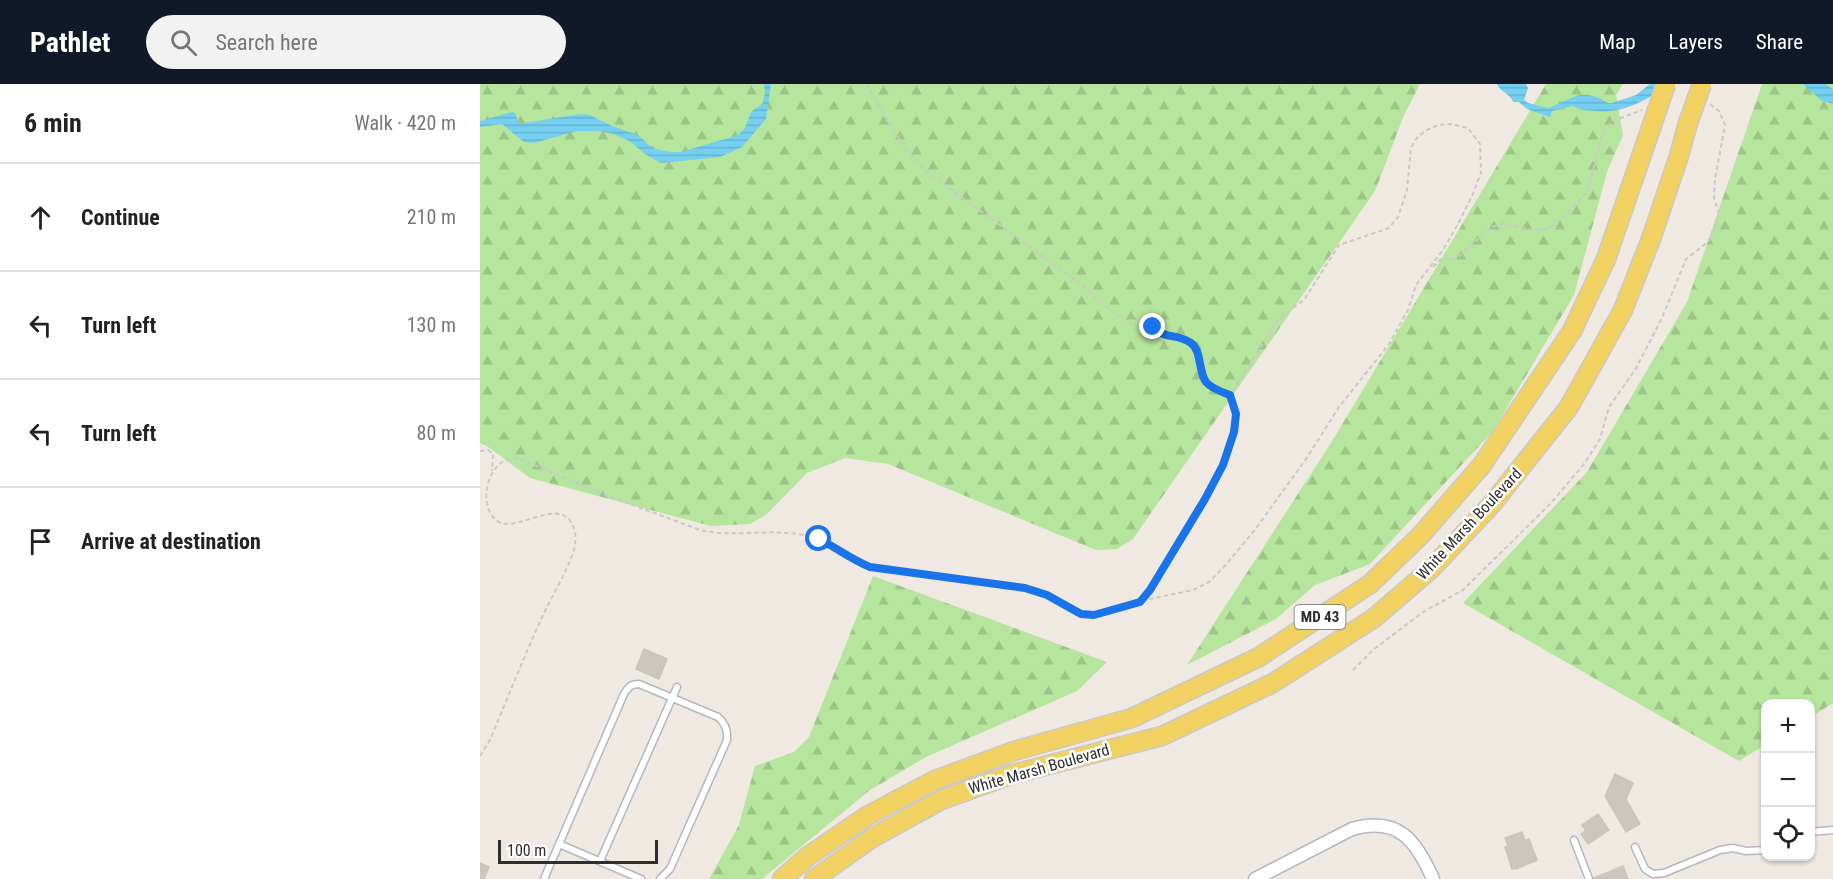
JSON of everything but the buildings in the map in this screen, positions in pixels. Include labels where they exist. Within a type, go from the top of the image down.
[{"type":"main road","name":"White Marsh Boulevard","points":[[782,879],[807,857],[867,816],[935,780],[1014,751],[1132,718],[1259,657],[1370,584],[1420,536],[1482,465],[1572,331],[1606,260],[1666,84]]},
{"type":"main road","name":"White Marsh Boulevard","points":[[814,879],[872,838],[941,800],[1013,774],[1161,736],[1273,683],[1374,618],[1423,576],[1492,504],[1569,407],[1623,310],[1650,239],[1702,84]]},
{"type":"street","points":[[1255,879],[1352,829],[1365,825],[1382,825],[1407,836],[1418,848],[1432,879]]},
{"type":"lane","points":[[544,879],[627,688],[633,684],[639,684],[718,717],[725,724],[727,734],[727,740],[670,869],[660,879]]},
{"type":"lane","points":[[600,861],[677,687]]},
{"type":"lane","points":[[1815,832],[1833,830]]},
{"type":"lane","points":[[1574,840],[1589,879]]},
{"type":"lane","points":[[559,844],[641,879]]},
{"type":"lane","points":[[1635,847],[1645,869],[1653,874],[1664,873],[1720,850],[1733,848],[1746,851],[1761,850]]},
{"type":"path","points":[[866,84],[904,147],[927,172],[1132,324],[1148,323],[1160,334],[1180,338],[1193,344],[1206,381],[1214,389],[1230,395]]},
{"type":"path","points":[[480,756],[490,740],[544,613],[569,563],[576,542],[573,527],[569,521],[556,514],[542,515],[507,525],[495,520],[487,508],[488,479],[492,471],[508,459],[518,458],[603,494],[700,530],[716,534],[767,532],[802,534],[819,539],[856,562],[870,567],[1025,588],[1047,595],[1081,614],[1094,615],[1193,590],[1209,582],[1254,531],[1306,459],[1339,407],[1389,344],[1408,310],[1416,285],[1443,250],[1472,196],[1481,173],[1480,144],[1468,128],[1450,124],[1438,125],[1425,131],[1416,139],[1411,148],[1407,190],[1398,217],[1389,228],[1339,245],[1304,300],[1280,317],[1230,395]]},
{"type":"path","points":[[1140,602],[1150,590],[1223,465],[1234,432],[1236,414],[1230,395]]},
{"type":"path","points":[[480,451],[488,450],[493,454],[492,471]]},
{"type":"green space","points":[[480,84],[1420,84],[1404,115],[1375,191],[1133,539],[1117,549],[1096,550],[888,464],[845,458],[807,473],[767,514],[750,524],[711,526],[530,478],[480,443]]},
{"type":"green space","points":[[1546,84],[1623,84],[1616,95],[1623,135],[1607,172],[1574,295],[1493,431],[1370,564],[1315,585],[1276,619],[1187,665],[1331,443]]},
{"type":"green space","points":[[1762,84],[1833,84],[1833,703],[1815,714],[1815,699],[1761,699],[1761,747],[1739,761],[1463,603],[1587,472],[1687,302]]},
{"type":"green space","points":[[873,576],[1107,662],[1077,691],[926,757],[870,790],[762,879],[709,879],[739,825],[755,766],[794,752],[809,737]]},
{"type":"water","points":[[764,84],[771,84],[766,119],[742,147],[720,157],[661,163],[645,154],[631,142],[614,134],[577,131],[534,143],[524,142],[502,124],[480,127],[480,121],[512,112],[515,113],[519,123],[581,114],[590,115],[638,135],[656,149],[681,152],[738,135],[745,128],[751,112],[763,103]]},
{"type":"water","points":[[1497,84],[1526,84],[1528,88],[1524,100],[1548,108],[1584,95],[1612,103],[1636,95],[1650,84],[1671,84],[1626,108],[1596,111],[1581,110],[1573,106],[1552,111],[1550,117],[1527,109],[1519,102],[1513,102]]},
{"type":"water","points":[[1803,84],[1825,84],[1833,89],[1833,104],[1821,100]]},
{"type":"route","points":[[819,539],[856,562],[870,567],[1025,588],[1047,595],[1081,614],[1094,615],[1140,602],[1150,590],[1223,465],[1234,432],[1236,414],[1230,395],[1214,389],[1206,381],[1193,344],[1180,338],[1160,334],[1153,327]]}]
